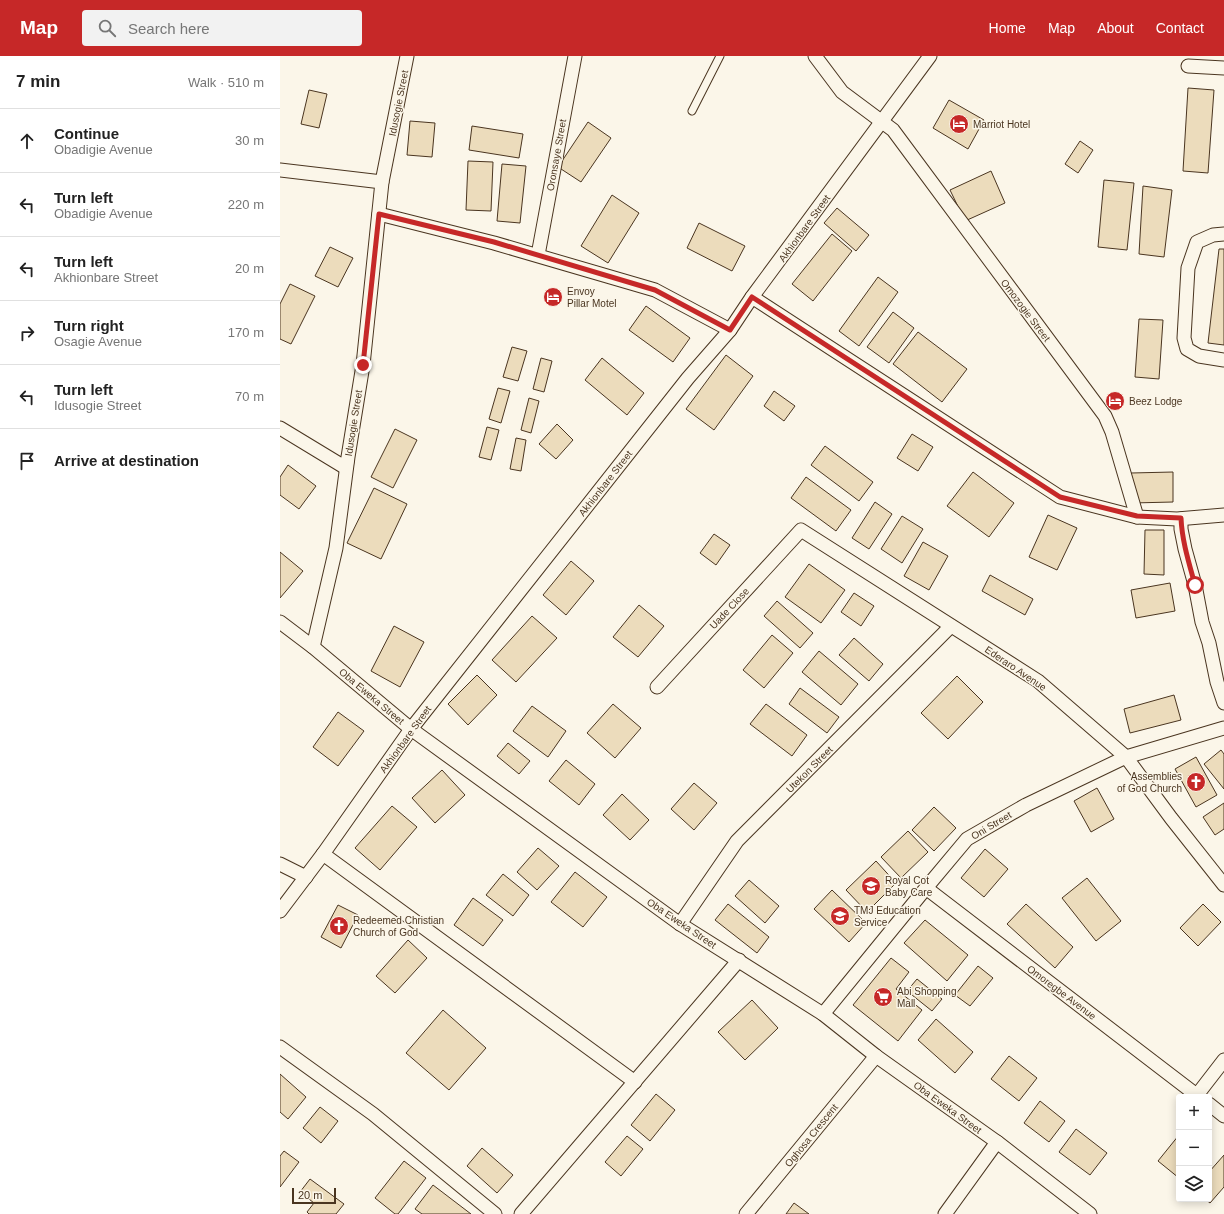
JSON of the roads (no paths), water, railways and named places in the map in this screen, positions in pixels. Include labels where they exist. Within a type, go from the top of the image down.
[{"type":"street","name":"Idusogie Street","points":[[313,648],[336,548],[348,457],[363,365],[382,182],[407,56]]},
{"type":"street","name":"Oronsaye Street","points":[[538,255],[575,56]]},
{"type":"street","name":"Omozogie Street","points":[[814,56],[842,92],[893,130],[1105,416],[1112,432],[1137,516]]},
{"type":"street","name":"Akhionbare Street","points":[[280,911],[323,854],[411,729],[688,378],[730,330],[752,297],[930,56]]},
{"type":"street","points":[[1188,66],[1224,68]]},
{"type":"street","points":[[280,170],[382,182]]},
{"type":"street","points":[[379,214],[494,242],[655,290],[730,330]]},
{"type":"street","points":[[1224,234],[1212,235],[1197,242],[1188,268],[1184,338],[1187,349],[1198,356],[1224,360]]},
{"type":"street","points":[[752,297],[1060,497],[1137,516],[1181,518],[1224,515]]},
{"type":"street","points":[[280,428],[346,468],[348,457]]},
{"type":"street","points":[[1181,518],[1181,529],[1185,549],[1195,585],[1202,622],[1217,682],[1224,703]]},
{"type":"street","name":"Ederaro Avenue","points":[[801,530],[1038,681],[1126,757],[1171,818],[1224,885]]},
{"type":"street","name":"Uade Close","points":[[657,687],[801,530]]},
{"type":"street","name":"Oba Eweka Street","points":[[280,622],[411,729],[680,924],[823,1014],[876,1056],[997,1142],[1090,1214]]},
{"type":"street","name":"Utekon Street","points":[[680,924],[737,841],[951,626]]},
{"type":"street","name":"Oni Street","points":[[823,1014],[967,839],[1026,805],[1126,757],[1224,728]]},
{"type":"street","points":[[323,854],[635,1082]]},
{"type":"street","points":[[280,864],[306,877]]},
{"type":"street","name":"Omoregbe Avenue","points":[[926,888],[1195,1094]]},
{"type":"street","points":[[521,1214],[739,960]]},
{"type":"street","points":[[280,1047],[373,1114],[495,1214]]},
{"type":"street","name":"Oghosa Crescent","points":[[746,1214],[876,1056]]},
{"type":"street","points":[[1199,1094],[1224,1060]]},
{"type":"street","points":[[1212,1106],[1224,1116]]},
{"type":"street","points":[[945,1214],[997,1142]]},
{"type":"lane","points":[[692,111],[720,56]]},
{"type":"place","name":"Marriot Hotel","points":[[959,124]]},
{"type":"place","name":"Envoy Pillar Motel","points":[[553,297]]},
{"type":"place","name":"Beez Lodge","points":[[1115,401]]},
{"type":"place","name":"Assemblies of God Church","points":[[1196,782]]},
{"type":"place","name":"Royal Cot Baby Care","points":[[871,886]]},
{"type":"place","name":"TMJ Education Service","points":[[840,916]]},
{"type":"place","name":"Redeemed Christian Church of God","points":[[339,926]]},
{"type":"place","name":"Abi Shopping Mall","points":[[883,997]]}]
